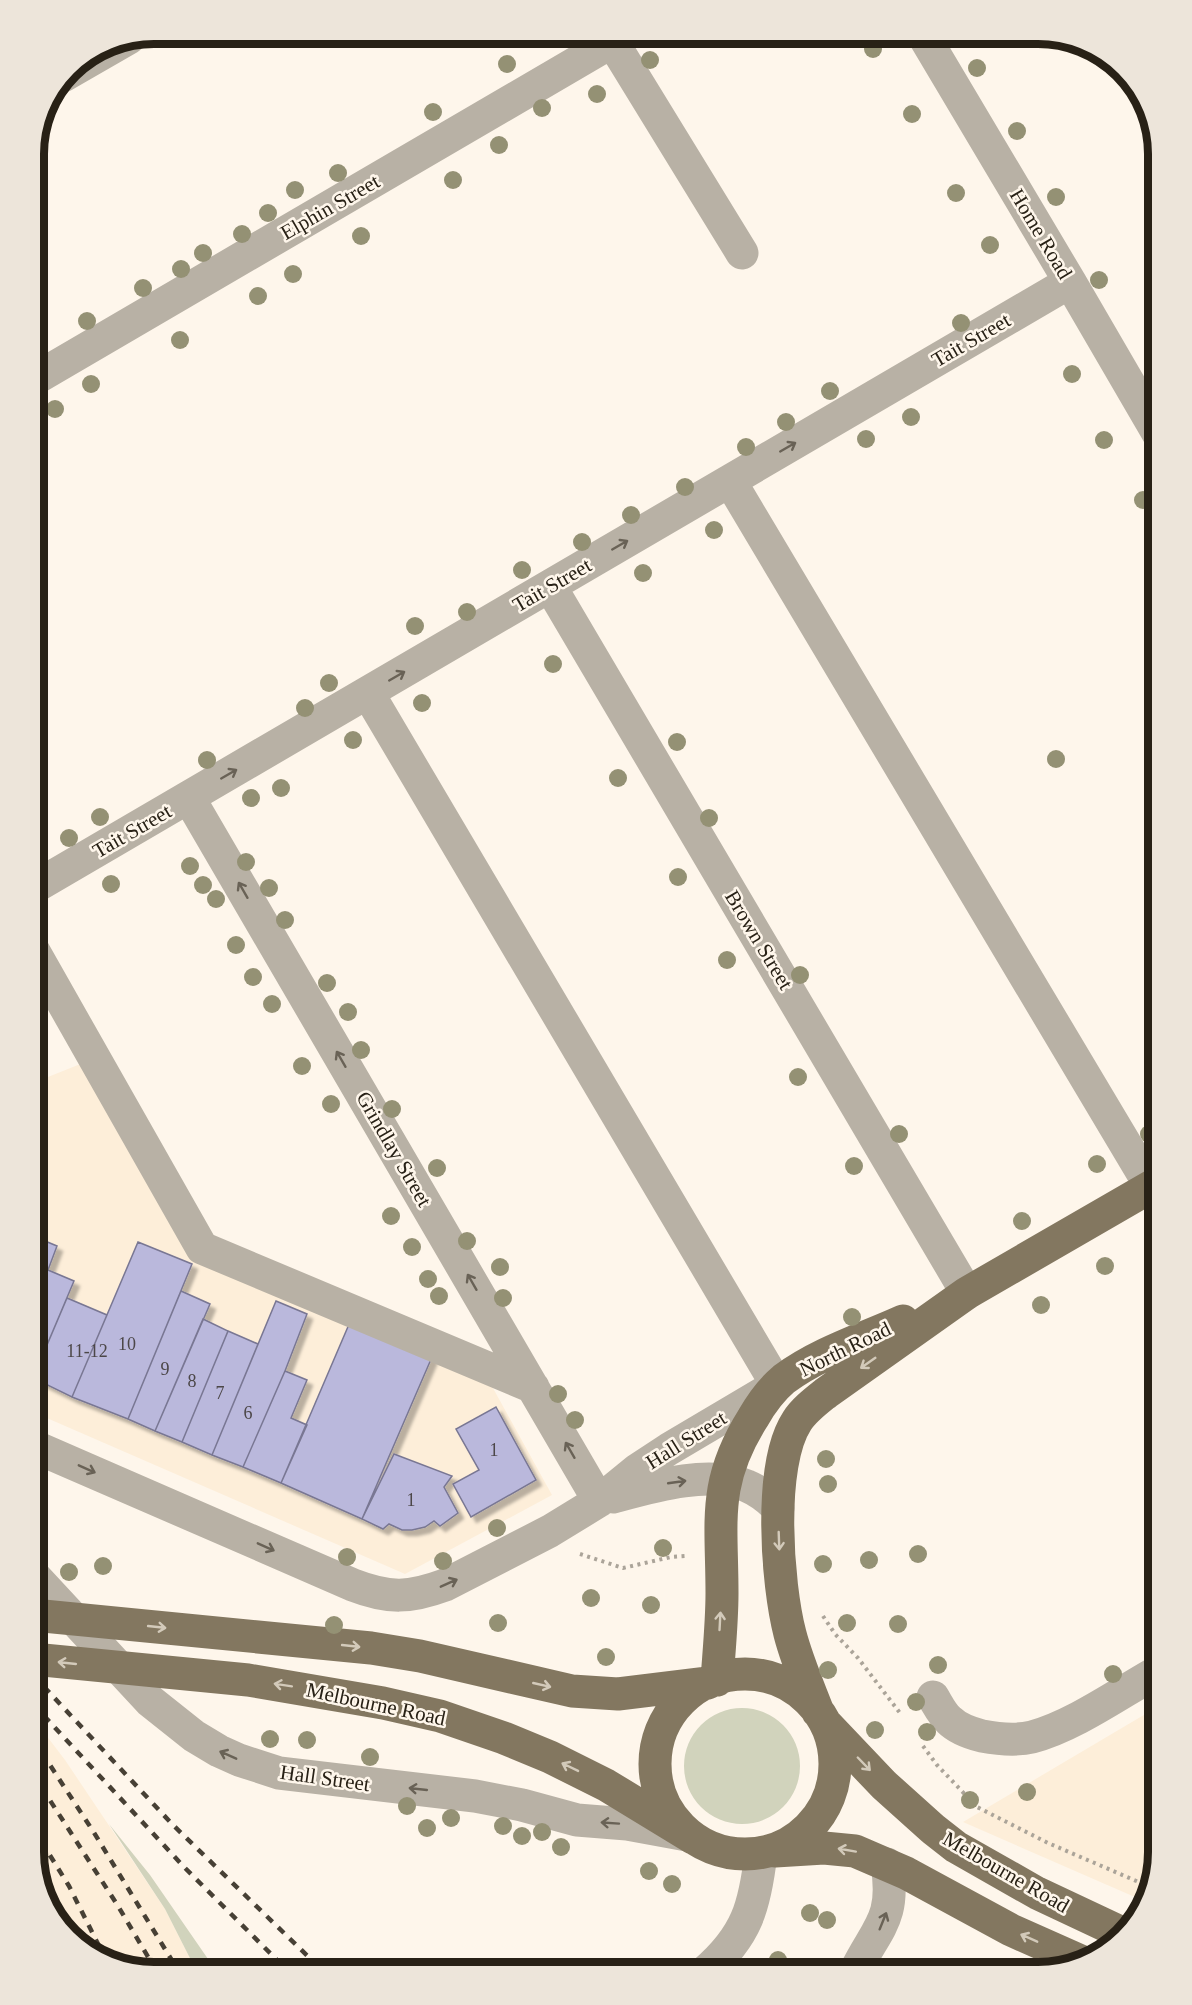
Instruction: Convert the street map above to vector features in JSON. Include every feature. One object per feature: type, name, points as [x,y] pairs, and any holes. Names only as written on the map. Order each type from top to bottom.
[{"type":"main road","name":"North Road","points":[[821,1717],[787,1623],[782,1585],[778,1508],[784,1451],[792,1430],[801,1416],[826,1393],[967,1293],[1148,1188]]},
{"type":"main road","name":"North Road","points":[[712,1681],[722,1593],[720,1509],[724,1480],[745,1429],[759,1407],[777,1385],[824,1356],[967,1293]]},
{"type":"main road","points":[[44,1616],[370,1648],[420,1656],[572,1690],[618,1694],[739,1675],[773,1679],[803,1695],[821,1717],[832,1743],[834,1755],[833,1778],[827,1800],[815,1820],[798,1836],[778,1848],[743,1854],[709,1847],[691,1837],[676,1822],[663,1802],[655,1772],[655,1757],[664,1726],[672,1712],[694,1690],[712,1681]]},
{"type":"main road","name":"Melbourne Road","points":[[44,1660],[248,1680],[383,1702],[440,1716],[550,1757],[606,1785],[691,1837]]},
{"type":"main road","name":"Melbourne Road","points":[[821,1717],[884,1785],[956,1847],[1037,1893],[1115,1930]]},
{"type":"main road","name":"Melbourne Road","points":[[764,1852],[838,1848],[855,1851],[887,1864],[1011,1930],[1071,1957]]},
{"type":"street","name":"Elphin Street","points":[[44,374],[602,44]]},
{"type":"street","points":[[620,44],[742,253]]},
{"type":"street","name":"Home Road","points":[[929,44],[1070,282],[1148,392]]},
{"type":"street","name":"Tait Street","points":[[44,882],[1070,282]]},
{"type":"street","points":[[730,481],[1148,1172]]},
{"type":"street","name":"Brown Street","points":[[550,586],[967,1293]]},
{"type":"street","points":[[368,693],[777,1385]]},
{"type":"street","name":"Grindlay Street","points":[[189,798],[599,1501]]},
{"type":"street","points":[[44,969],[202,1248],[533,1387]]},
{"type":"street","name":"Hall Street","points":[[44,1451],[353,1585],[387,1596],[413,1595],[445,1585],[550,1531],[599,1501],[637,1470],[669,1449],[777,1385]]},
{"type":"street","name":"Hall Street","points":[[599,1501],[661,1485],[685,1481],[724,1480],[746,1485],[761,1493],[778,1508]]},
{"type":"street","name":"Hall Street","points":[[44,1587],[150,1701],[194,1736],[228,1756],[279,1773],[475,1796],[522,1805],[577,1820],[635,1826],[691,1837]]},
{"type":"street","points":[[933,1697],[949,1720],[960,1729],[985,1736],[1019,1739],[1042,1733],[1074,1719],[1148,1677]]},
{"type":"street","points":[[715,1962],[732,1945],[745,1924],[758,1884],[764,1852]]},
{"type":"street","points":[[861,1962],[878,1934],[887,1913],[889,1898],[887,1864]]},
{"type":"shaded area","points":[[93,1059],[195,1251],[483,1370],[552,1495],[405,1574],[44,1417],[44,1079]]},
{"type":"shaded area","points":[[1148,1713],[1148,1865],[1138,1898],[963,1822]]},
{"type":"shaded area","points":[[44,1732],[65,1760],[165,1909],[191,1961],[147,1961],[118,1956],[81,1934],[62,1912],[47,1880],[44,1865]]},
{"type":"green space","points":[[742,1708],[764,1713],[783,1725],[795,1744],[800,1766],[795,1788],[783,1807],[764,1819],[742,1824],[720,1819],[701,1807],[689,1788],[684,1766],[689,1744],[701,1725],[720,1713]]},
{"type":"green space","points":[[109,1824],[150,1875],[209,1961],[191,1961],[165,1909]]},
{"type":"building","points":[[44,1241],[57,1246],[48,1270],[74,1281],[44,1352]]},
{"type":"building","points":[[138,1242],[192,1264],[128,1419],[72,1397]]},
{"type":"building","points":[[181,1291],[210,1304],[155,1431],[128,1419]]},
{"type":"building","points":[[67,1298],[107,1315],[72,1397],[44,1383],[44,1352]]},
{"type":"building","points":[[276,1301],[307,1314],[243,1467],[212,1455]]},
{"type":"building","points":[[203,1319],[228,1331],[182,1442],[155,1431]]},
{"type":"building","points":[[350,1322],[432,1357],[362,1519],[281,1483]]},
{"type":"building","points":[[228,1331],[258,1344],[212,1455],[182,1442]]},
{"type":"building","points":[[285,1371],[307,1380],[291,1418],[307,1425],[281,1483],[243,1467]]},
{"type":"building","points":[[496,1407],[536,1480],[471,1517],[453,1484],[479,1470],[456,1429]]},
{"type":"building","points":[[394,1454],[452,1476],[444,1487],[458,1513],[440,1526],[434,1521],[425,1527],[412,1530],[402,1530],[389,1524],[383,1529],[362,1519]]},
{"type":"railway","points":[[44,1687],[173,1825],[313,1961]]},
{"type":"railway","points":[[44,1716],[185,1868],[278,1961]]},
{"type":"railway","points":[[44,1756],[172,1961]]},
{"type":"railway","points":[[44,1791],[151,1961]]},
{"type":"railway","points":[[44,1846],[69,1886],[99,1947]]}]
